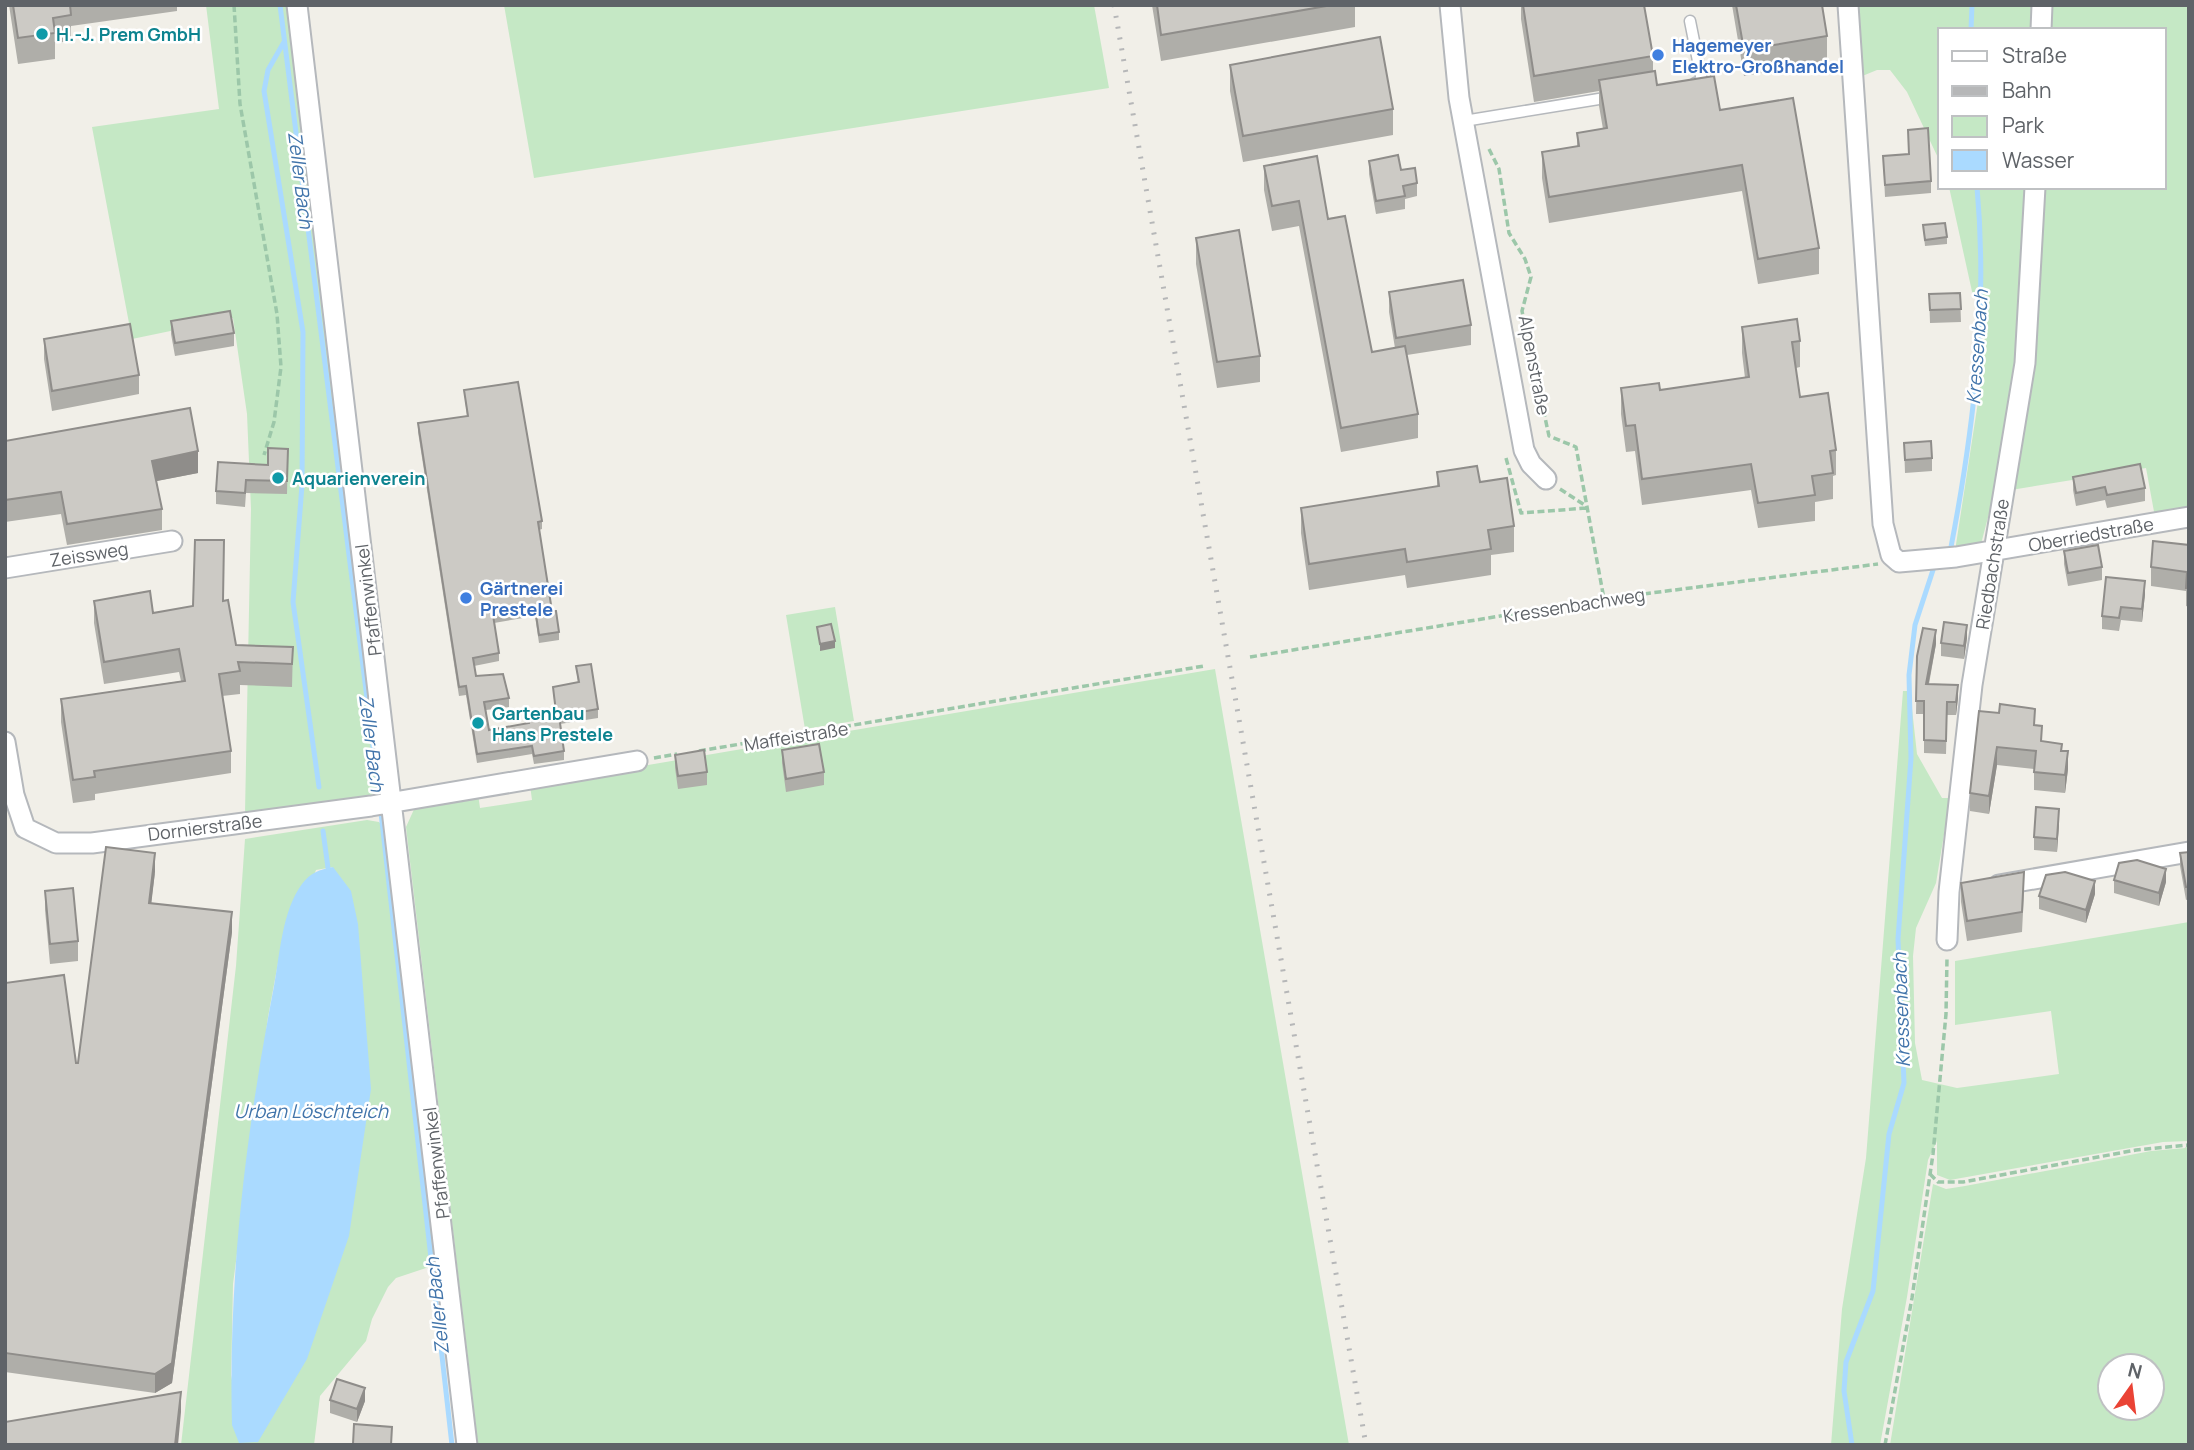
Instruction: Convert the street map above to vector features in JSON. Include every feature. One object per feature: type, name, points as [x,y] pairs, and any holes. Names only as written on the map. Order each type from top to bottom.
[{"type":"street","name":"Pfaffenwinkel","points":[[296,5],[384,803],[467,1445]]},
{"type":"street","name":"Alpenstraße","points":[[1450,5],[1453,57],[1471,120],[1524,450],[1531,464],[1546,479]]},
{"type":"street","points":[[1848,5],[1883,524],[1891,555],[1899,562],[1994,551]]},
{"type":"street","points":[[2041,28],[2042,5]]},
{"type":"street","name":"Riedbachstraße","points":[[1947,940],[1963,890],[1972,685],[2025,363],[2035,189]]},
{"type":"street","name":"Oberriedstraße","points":[[1994,551],[2189,517]]},
{"type":"street","name":"Zeissweg","points":[[5,568],[172,541]]},
{"type":"street","name":"Dornierstraße","points":[[5,742],[14,794],[25,828],[56,843],[92,844],[384,803]]},
{"type":"street","points":[[384,803],[637,761]]},
{"type":"street","points":[[1963,890],[2189,852]]},
{"type":"lane","points":[[1689,84],[1702,81],[1690,21]]},
{"type":"lane","points":[[1471,120],[1621,96]]},
{"type":"path","points":[[234,5],[240,104],[275,302],[281,367],[274,422],[264,455]]},
{"type":"path","name":"Alpenstraße","points":[[1471,120],[1499,169],[1508,233],[1525,259],[1531,277],[1522,311],[1524,329],[1549,436],[1553,440],[1576,447],[1604,599]]},
{"type":"path","points":[[1546,479],[1587,508]]},
{"type":"path","name":"Kressenbachweg","points":[[1250,657],[1604,599],[1899,562]]},
{"type":"path","name":"Maffeistraße","points":[[637,761],[1204,666]]},
{"type":"path","points":[[1885,1445],[1912,1298],[1930,1174],[1942,1074],[1947,940]]},
{"type":"path","points":[[1930,1174],[1938,1182],[1963,1182],[2158,1146],[2189,1145]]},
{"type":"green space","points":[[206,5],[291,5],[380,790],[337,803],[245,813],[251,509],[247,414],[233,318],[132,339],[92,127],[219,109]]},
{"type":"green space","points":[[504,5],[1094,5],[1109,88],[534,178]]},
{"type":"green space","points":[[1852,5],[2034,5],[2033,28],[1938,28],[1938,158],[1907,92],[1890,70],[1877,70],[1855,79]]},
{"type":"green space","points":[[2048,5],[2189,5],[2189,511],[2155,517],[2146,468],[2011,490],[2041,189],[2166,189],[2166,28],[2047,28]]},
{"type":"green space","points":[[1949,189],[2027,189],[2020,348],[1992,502],[1981,544],[1955,551],[1984,363],[1985,304],[1973,296]]},
{"type":"green space","points":[[835,607],[854,721],[805,729],[786,615]]},
{"type":"green space","points":[[1215,669],[1349,1445],[478,1445],[406,827],[416,805],[478,794],[480,808],[532,800],[530,785]]},
{"type":"green space","points":[[1903,691],[1910,691],[1917,754],[1942,798],[1950,798],[1936,883],[1916,928],[1913,956],[1915,1043],[1922,1080],[1957,1088],[2059,1074],[2051,1011],[1955,1025],[1955,961],[2189,922],[2189,1141],[2163,1142],[1950,1180],[1937,1175],[1937,1141],[1928,1160],[1880,1445],[1831,1445],[1842,1309],[1866,1158]]},
{"type":"green space","points":[[367,820],[379,822],[385,828],[438,1264],[396,1278],[388,1287],[372,1319],[366,1341],[320,1396],[314,1445],[181,1445],[236,966],[245,839]],"holes":[[[333,867],[231,1380],[233,1284],[268,1017],[278,963],[316,870]]]},
{"type":"green space","points":[[2189,1142],[2189,1445],[1890,1445],[1933,1184],[1946,1189],[2151,1151],[2185,1148]]},
{"type":"water","name":"Urban Löschteich","points":[[333,867],[351,891],[358,924],[371,1089],[349,1236],[307,1359],[258,1442],[239,1443],[232,1425],[233,1315],[241,1205],[255,1095],[283,933],[290,907],[302,884],[312,874]]},
{"type":"building","points":[[13,5],[70,5],[71,15],[53,18],[55,33],[18,38]]},
{"type":"building","points":[[1157,5],[1332,5],[1161,35]]},
{"type":"building","points":[[1523,5],[1644,5],[1653,56],[1534,76]]},
{"type":"building","points":[[1736,5],[1822,5],[1827,36],[1744,50]]},
{"type":"building","points":[[1380,37],[1393,109],[1243,136],[1230,65]]},
{"type":"building","points":[[1655,71],[1657,85],[1714,76],[1720,110],[1793,98],[1819,248],[1758,259],[1742,165],[1549,197],[1542,152],[1579,146],[1577,133],[1607,128],[1599,80]]},
{"type":"building","points":[[1928,128],[1931,181],[1885,185],[1883,156],[1909,154],[1908,130]]},
{"type":"building","points":[[1398,155],[1401,170],[1415,168],[1417,183],[1403,186],[1405,196],[1376,201],[1369,161]]},
{"type":"building","points":[[1317,156],[1328,219],[1345,216],[1372,352],[1405,346],[1418,414],[1341,428],[1299,201],[1272,206],[1264,166]]},
{"type":"building","points":[[1945,223],[1947,237],[1925,240],[1923,225]]},
{"type":"building","points":[[1239,230],[1260,356],[1217,362],[1196,238]]},
{"type":"building","points":[[1463,280],[1471,325],[1396,338],[1389,292]]},
{"type":"building","points":[[1960,293],[1961,309],[1930,310],[1929,294]]},
{"type":"building","points":[[230,311],[234,333],[175,343],[171,321]]},
{"type":"building","points":[[1797,319],[1800,341],[1792,342],[1800,397],[1828,393],[1836,450],[1830,451],[1833,473],[1812,476],[1815,495],[1758,503],[1751,464],[1642,479],[1635,425],[1626,426],[1621,388],[1659,383],[1660,390],[1749,377],[1742,327]]},
{"type":"building","points":[[130,324],[139,375],[52,391],[44,339]]},
{"type":"building","points":[[518,382],[542,521],[538,522],[552,611],[556,611],[559,632],[539,635],[535,608],[493,615],[499,653],[473,658],[476,676],[503,674],[509,698],[484,702],[489,730],[529,723],[528,717],[556,712],[553,687],[579,682],[576,666],[591,664],[598,709],[559,716],[564,751],[534,756],[532,746],[477,754],[466,686],[459,687],[418,423],[468,416],[464,390]]},
{"type":"building","points":[[190,408],[198,451],[152,461],[162,509],[67,524],[61,492],[5,500],[5,441]]},
{"type":"building","points":[[1931,441],[1932,458],[1905,460],[1904,443]]},
{"type":"building","points":[[268,448],[288,449],[287,481],[246,480],[245,493],[216,491],[218,462],[268,465]]},
{"type":"building","points":[[2140,464],[2145,488],[2107,495],[2105,487],[2076,493],[2073,477]]},
{"type":"building","points":[[1477,466],[1480,482],[1507,478],[1514,526],[1488,530],[1491,549],[1407,562],[1405,549],[1309,564],[1301,508],[1439,486],[1437,472]]},
{"type":"building","points":[[195,540],[224,540],[223,601],[228,600],[236,645],[293,647],[292,664],[238,662],[240,671],[219,674],[231,751],[94,771],[95,777],[73,780],[61,699],[185,681],[179,649],[104,662],[94,601],[150,591],[153,613],[193,606]]},
{"type":"building","points":[[2153,541],[2189,545],[2189,588],[2186,588],[2187,572],[2151,567]]},
{"type":"building","points":[[2098,545],[2102,567],[2068,573],[2064,551]]},
{"type":"building","points":[[2106,577],[2145,581],[2142,609],[2121,607],[2119,618],[2102,616]]},
{"type":"building","points":[[1944,622],[1967,625],[1964,646],[1941,643]]},
{"type":"building","points":[[831,624],[835,641],[820,644],[817,627]]},
{"type":"building","points":[[1923,628],[1936,630],[1926,684],[1958,685],[1956,702],[1947,702],[1946,741],[1924,740],[1924,701],[1916,701],[1917,656]]},
{"type":"building","points":[[2000,704],[2035,709],[2034,725],[2042,726],[2041,741],[2062,744],[2061,751],[2068,751],[2065,775],[2034,772],[2036,751],[1997,747],[1989,796],[1970,793],[1979,711],[1999,713]]},
{"type":"building","points":[[819,744],[824,772],[786,779],[782,750]]},
{"type":"building","points":[[704,750],[707,772],[678,776],[675,755]]},
{"type":"building","points":[[2036,807],[2059,809],[2057,839],[2034,837]]},
{"type":"building","points":[[106,847],[155,853],[149,903],[232,912],[172,1363],[155,1374],[5,1353],[5,983],[64,975],[78,1063]]},
{"type":"building","points":[[2189,852],[2189,887],[2186,887],[2180,853]]},
{"type":"building","points":[[2137,860],[2166,869],[2159,893],[2114,880],[2119,863]]},
{"type":"building","points":[[2024,872],[2022,912],[1967,921],[1961,883]]},
{"type":"building","points":[[2065,872],[2095,881],[2086,910],[2039,896],[2046,875]]},
{"type":"building","points":[[73,888],[78,941],[50,944],[45,891]]},
{"type":"building","points":[[337,1379],[365,1388],[357,1409],[330,1400]]},
{"type":"building","points":[[181,1392],[175,1445],[5,1445],[5,1422]]},
{"type":"building","points":[[354,1424],[392,1427],[391,1445],[353,1444]]},
{"type":"waterway","name":"Zeller Bach","points":[[280,5],[378,786],[452,1445]]},
{"type":"waterway","name":"Kressenbach","points":[[1971,28],[1972,5]]},
{"type":"waterway","name":"Zeller Bach","points":[[284,42],[268,70],[264,91],[303,332],[302,485],[293,602],[319,787]]},
{"type":"waterway","name":"Kressenbach","points":[[1951,547],[1977,368],[1981,278],[1977,189]]},
{"type":"waterway","name":"Kressenbach","points":[[1852,1445],[1844,1391],[1846,1362],[1873,1291],[1889,1134],[1904,1083],[1898,939],[1911,758],[1909,675],[1915,625],[1933,570]]},
{"type":"waterway","name":"Zeller Bach","points":[[323,831],[328,868]]},
{"type":"railway","points":[[1114,5],[1366,1445]]},
{"type":"place","name":"H.-J. Prem GmbH","points":[[42,34]]},
{"type":"place","name":"Hagemeyer Elektro-Großhandel","points":[[1658,55]]},
{"type":"place","name":"Aquarienverein","points":[[278,478]]},
{"type":"place","name":"Gärtnerei Prestele","points":[[466,598]]},
{"type":"place","name":"Gartenbau Hans Prestele","points":[[478,723]]}]
